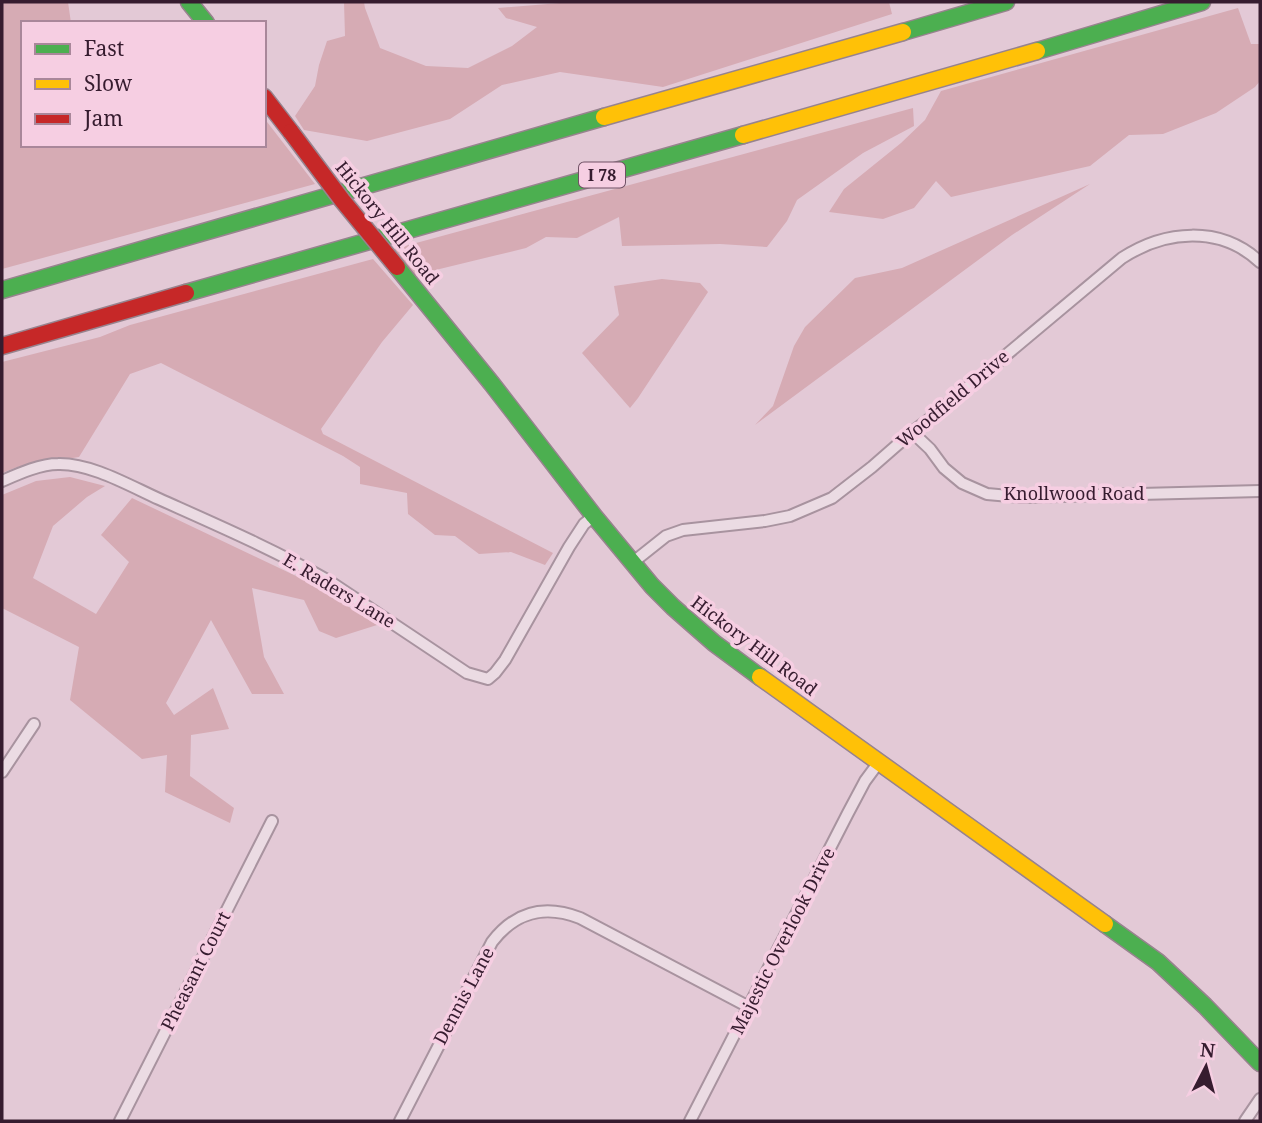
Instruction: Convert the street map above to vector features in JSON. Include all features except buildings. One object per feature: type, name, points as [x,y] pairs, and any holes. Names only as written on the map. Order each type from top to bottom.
[{"type":"main road","points":[[189,2],[204,21]]},
{"type":"main road","points":[[2,290],[1006,2]]},
{"type":"main road","name":"I 78","points":[[2,346],[1202,2]]},
{"type":"main road","name":"Hickory Hill Road","points":[[266,100],[342,200],[477,364],[594,516],[632,563],[673,607],[714,643],[1158,962],[1260,1063]]},
{"type":"street","name":"Woodfield Drive","points":[[632,563],[666,536],[683,530],[790,516],[832,498],[1137,248],[1168,237],[1209,237],[1235,245],[1260,262]]},
{"type":"street","name":"Knollwood Road","points":[[912,432],[930,449],[944,468],[962,483],[975,490],[1000,496],[1260,491]]},
{"type":"street","name":"E. Raders Lane","points":[[2,481],[24,472],[58,464],[83,467],[111,477],[202,517],[306,568],[467,673],[488,679],[505,660],[569,547],[584,524],[594,516]]},
{"type":"street","points":[[2,772],[34,724]]},
{"type":"street","name":"Majestic Overlook Drive","points":[[690,1121],[848,813],[879,762]]},
{"type":"street","name":"Pheasant Court","points":[[120,1121],[272,821]]},
{"type":"street","name":"Dennis Lane","points":[[400,1121],[492,942],[512,921],[523,916],[552,911],[580,918],[749,1007]]},
{"type":"street","points":[[1245,1121],[1260,1099]]},
{"type":"shaded area","points":[[2,2],[68,2],[71,21],[21,21],[21,147],[266,147],[266,121],[315,184],[2,269]]},
{"type":"shaded area","points":[[344,2],[364,2],[380,48],[426,66],[468,68],[512,46],[537,27],[506,18],[498,8],[572,2],[889,2],[892,14],[663,87],[560,72],[502,85],[450,119],[367,141],[304,130],[295,116],[315,86],[327,41],[345,36]]},
{"type":"shaded area","points":[[1238,8],[1251,44],[1260,44],[1260,81],[1216,113],[1163,134],[1129,135],[1090,166],[951,197],[936,181],[914,208],[883,219],[829,212],[844,189],[925,120],[941,91]]},
{"type":"shaded area","points":[[913,108],[914,126],[863,153],[797,200],[787,221],[767,247],[720,244],[622,246],[619,217],[577,238],[546,237],[526,248],[415,275],[394,249]]},
{"type":"shaded area","points":[[1090,184],[1012,235],[755,425],[773,406],[794,346],[805,327],[855,278],[902,268]]},
{"type":"shaded area","points":[[373,259],[413,305],[382,342],[321,429],[323,434],[553,553],[545,565],[511,552],[479,554],[455,536],[435,535],[408,514],[407,493],[360,484],[360,467],[343,456],[161,363],[130,374],[79,457],[17,467],[2,473],[2,362],[100,337],[130,325]]},
{"type":"shaded area","points":[[662,279],[700,283],[708,292],[630,408],[582,353],[619,315],[614,286]]},
{"type":"shaded area","points":[[70,477],[105,486],[87,497],[53,526],[33,578],[96,614],[129,562],[101,535],[132,498],[315,585],[377,625],[336,638],[319,631],[304,600],[252,588],[264,657],[284,694],[252,694],[211,620],[166,703],[174,715],[213,688],[229,729],[191,735],[190,776],[234,808],[230,823],[165,792],[167,755],[142,759],[70,700],[79,647],[2,608],[2,495],[36,481]]},
{"type":"traffic: fast","points":[[189,2],[204,21]]},
{"type":"traffic: fast","points":[[903,32],[1006,2]]},
{"type":"traffic: fast","points":[[1037,51],[1202,2]]},
{"type":"traffic: fast","points":[[2,290],[604,117]]},
{"type":"traffic: fast","points":[[186,293],[743,135]]},
{"type":"traffic: fast","points":[[397,267],[652,586],[714,643],[760,677]]},
{"type":"traffic: fast","points":[[1105,924],[1158,962],[1260,1063]]},
{"type":"traffic: slow","points":[[604,117],[903,32]]},
{"type":"traffic: slow","points":[[743,135],[1037,51]]},
{"type":"traffic: slow","points":[[760,677],[1105,924]]},
{"type":"traffic: jam","points":[[266,100],[291,132]]},
{"type":"traffic: jam","points":[[291,132],[397,267]]},
{"type":"traffic: jam","points":[[2,346],[186,293]]}]
